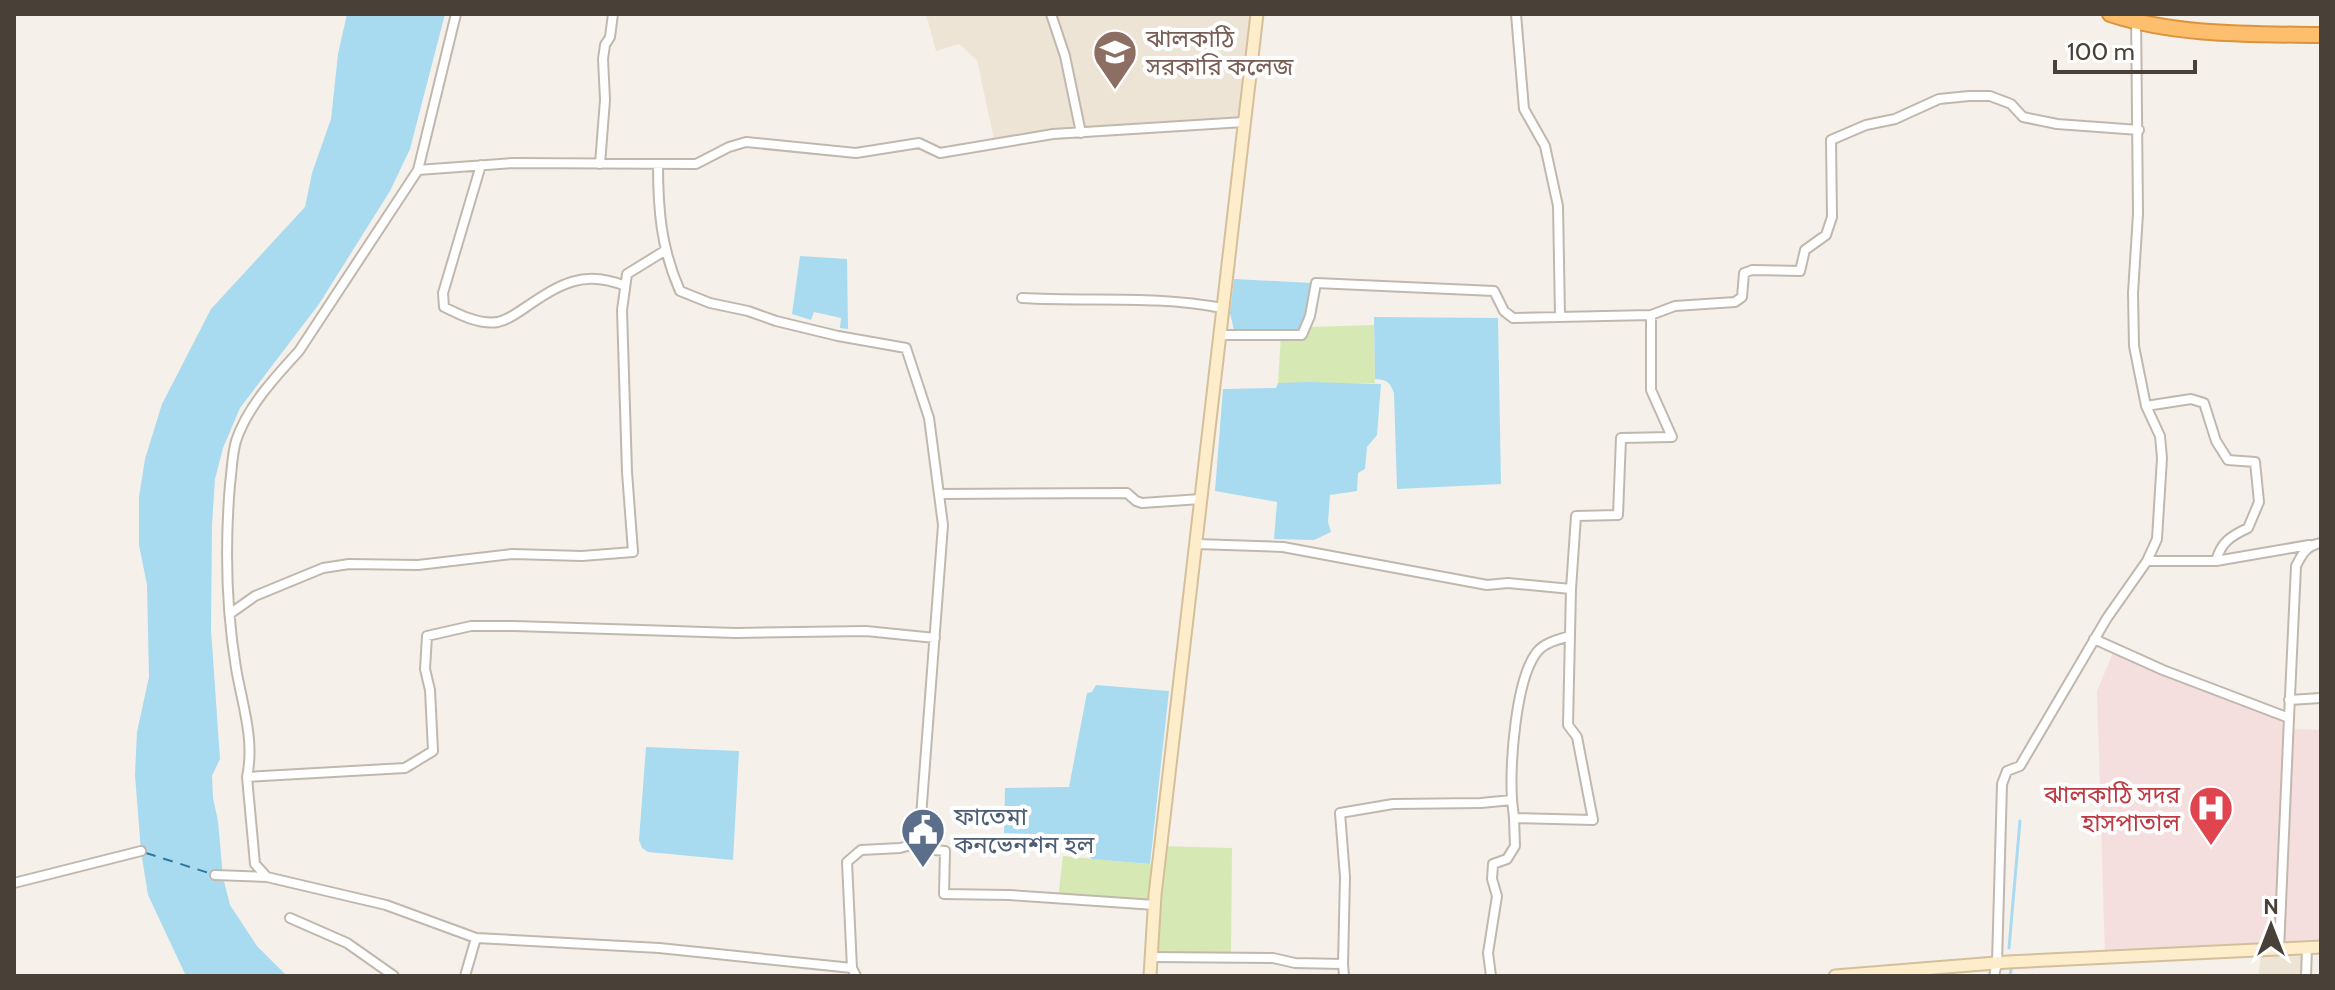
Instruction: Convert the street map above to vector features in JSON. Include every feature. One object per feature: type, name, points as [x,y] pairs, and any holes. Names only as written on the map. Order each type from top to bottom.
[{"type":"highway","points":[[2110,14],[2222,33],[2321,35]]},
{"type":"main road","points":[[1150,976],[1155,905],[1257,14]]},
{"type":"main road","points":[[1835,976],[1997,963],[2321,947]]},
{"type":"street","points":[[267,877],[255,864],[247,777],[250,763],[247,711],[236,668],[231,613],[226,526],[233,456],[240,432],[275,377],[299,351],[418,170],[456,14]]},
{"type":"street","points":[[600,164],[605,100],[603,59],[613,14]]},
{"type":"street","points":[[1051,14],[1065,56],[1081,133]]},
{"type":"street","points":[[1516,14],[1524,109],[1545,146],[1558,206],[1560,316]]},
{"type":"street","points":[[1994,976],[1997,963],[2002,784],[2007,771],[2020,766],[2094,639],[2147,561],[2157,539],[2162,458],[2160,436],[2146,406],[2134,346],[2139,130],[2136,18]]},
{"type":"street","points":[[1219,335],[1302,335],[1310,316],[1316,283],[1494,291],[1504,311],[1513,318],[1651,315],[1675,306],[1735,302],[1742,297],[1744,273],[1752,270],[1800,271],[1805,250],[1826,235],[1832,217],[1831,140],[1841,134],[1895,119],[1939,99],[1969,96],[1990,96],[2011,104],[2023,117],[2057,124],[2139,130]]},
{"type":"street","points":[[418,170],[481,165],[696,164],[746,142],[856,153],[919,143],[940,153],[1053,134],[1244,122]]},
{"type":"street","points":[[658,164],[658,209],[668,264],[680,291],[710,303],[822,332],[906,348],[929,418],[943,525],[920,830],[915,844]]},
{"type":"street","points":[[481,165],[443,293],[444,307],[479,321],[499,322],[574,279],[594,279],[625,286]]},
{"type":"street","points":[[231,613],[255,596],[323,568],[349,564],[418,565],[512,554],[582,556],[633,552],[622,310],[627,274],[666,250]]},
{"type":"street","points":[[1022,298],[1073,301],[1120,298],[1222,308]]},
{"type":"street","points":[[1514,818],[1593,820],[1577,737],[1568,725],[1576,516],[1618,515],[1621,438],[1672,437],[1651,390],[1651,315]]},
{"type":"street","points":[[2146,406],[2191,399],[2204,403],[2216,441],[2228,460],[2255,462],[2259,502],[2248,528],[2229,537],[2219,548],[2216,561]]},
{"type":"street","points":[[939,494],[1127,493],[1142,503],[1201,499]]},
{"type":"street","points":[[1196,544],[1283,547],[1487,585],[1508,583],[1571,589]]},
{"type":"street","points":[[2147,561],[2216,561],[2316,544]]},
{"type":"street","points":[[2279,950],[2296,566],[2303,553],[2316,544]]},
{"type":"street","points":[[247,777],[405,768],[433,751],[430,690],[425,669],[427,636],[471,626],[736,633],[866,631],[935,638]]},
{"type":"street","points":[[1491,976],[1488,953],[1497,896],[1492,879],[1493,864],[1507,859],[1515,846],[1512,738],[1529,670],[1537,652],[1553,641],[1570,636]]},
{"type":"street","points":[[2094,639],[2163,670],[2289,718]]},
{"type":"street","points":[[2289,700],[2321,698]]},
{"type":"street","points":[[1344,976],[1345,877],[1340,813],[1393,804],[1512,800]]},
{"type":"street","points":[[215,875],[267,877],[386,905],[476,938],[659,948],[854,972],[847,862],[861,850],[915,844],[924,849],[945,851],[944,894],[1155,905]]},
{"type":"street","points":[[14,883],[141,851]]},
{"type":"street","points":[[290,918],[347,943],[394,976]]},
{"type":"street","points":[[465,976],[476,938]]},
{"type":"street","points":[[2306,976],[2307,948]]},
{"type":"street","points":[[1150,957],[1273,958],[1295,963],[1343,964]]},
{"type":"shaded area","name":"ঝালকাঠি সরকারি কলেজ","points":[[926,14],[1257,14],[1244,122],[995,144],[977,60],[959,44],[936,51]]},
{"type":"shaded area","name":"ঝালকাঠি সদর হাসপাতাল","points":[[2115,648],[2289,718],[2289,729],[2321,730],[2321,947],[2105,958],[2097,691]]},
{"type":"shaded area","points":[[2305,952],[2305,976],[2258,976],[2261,954]]},
{"type":"green space","points":[[1374,325],[1375,383],[1278,383],[1281,336],[1290,336],[1307,327]]},
{"type":"green space","points":[[1161,846],[1232,848],[1231,958],[1150,957],[1155,905],[1058,899],[1063,856],[1158,865]]},
{"type":"water","points":[[347,14],[445,14],[410,149],[390,191],[319,304],[240,408],[223,448],[215,479],[212,525],[211,629],[220,759],[212,776],[223,877],[230,905],[257,946],[287,976],[186,976],[148,895],[141,851],[135,775],[137,732],[149,677],[147,585],[139,545],[139,497],[145,459],[162,404],[211,309],[305,207],[312,173],[331,119],[338,54]]},
{"type":"water","points":[[800,256],[847,259],[848,329],[840,328],[841,318],[814,312],[811,320],[792,314]]},
{"type":"water","points":[[1234,279],[1312,283],[1301,328],[1294,331],[1234,330],[1230,313]]},
{"type":"water","points":[[1374,317],[1498,318],[1501,484],[1397,489],[1394,393],[1388,382],[1375,379]]},
{"type":"water","points":[[1278,383],[1381,384],[1377,435],[1367,447],[1365,469],[1358,473],[1357,491],[1330,495],[1328,522],[1331,532],[1314,540],[1274,539],[1277,502],[1215,491],[1223,389],[1276,388]]},
{"type":"water","points":[[1096,685],[1169,691],[1150,864],[1092,859],[1082,849],[1066,851],[1062,835],[1004,833],[1005,788],[1069,787],[1087,693],[1092,692]]},
{"type":"water","points":[[646,747],[739,751],[733,860],[648,852],[642,848],[639,840]]},
{"type":"waterway","points":[[2009,948],[2020,821]]},
{"type":"waterway","points":[[2010,976],[2011,970]]},
{"type":"ferry route","points":[[146,853],[212,874]]},
{"type":"place","name":"ঝালকাঠি সরকারি কলেজ","points":[[1115,91]]},
{"type":"place","name":"ঝালকাঠি সদর হাসপাতাল","points":[[2211,847]]},
{"type":"place","name":"ফাতেমা কনভেনশন হল","points":[[923,869]]}]
